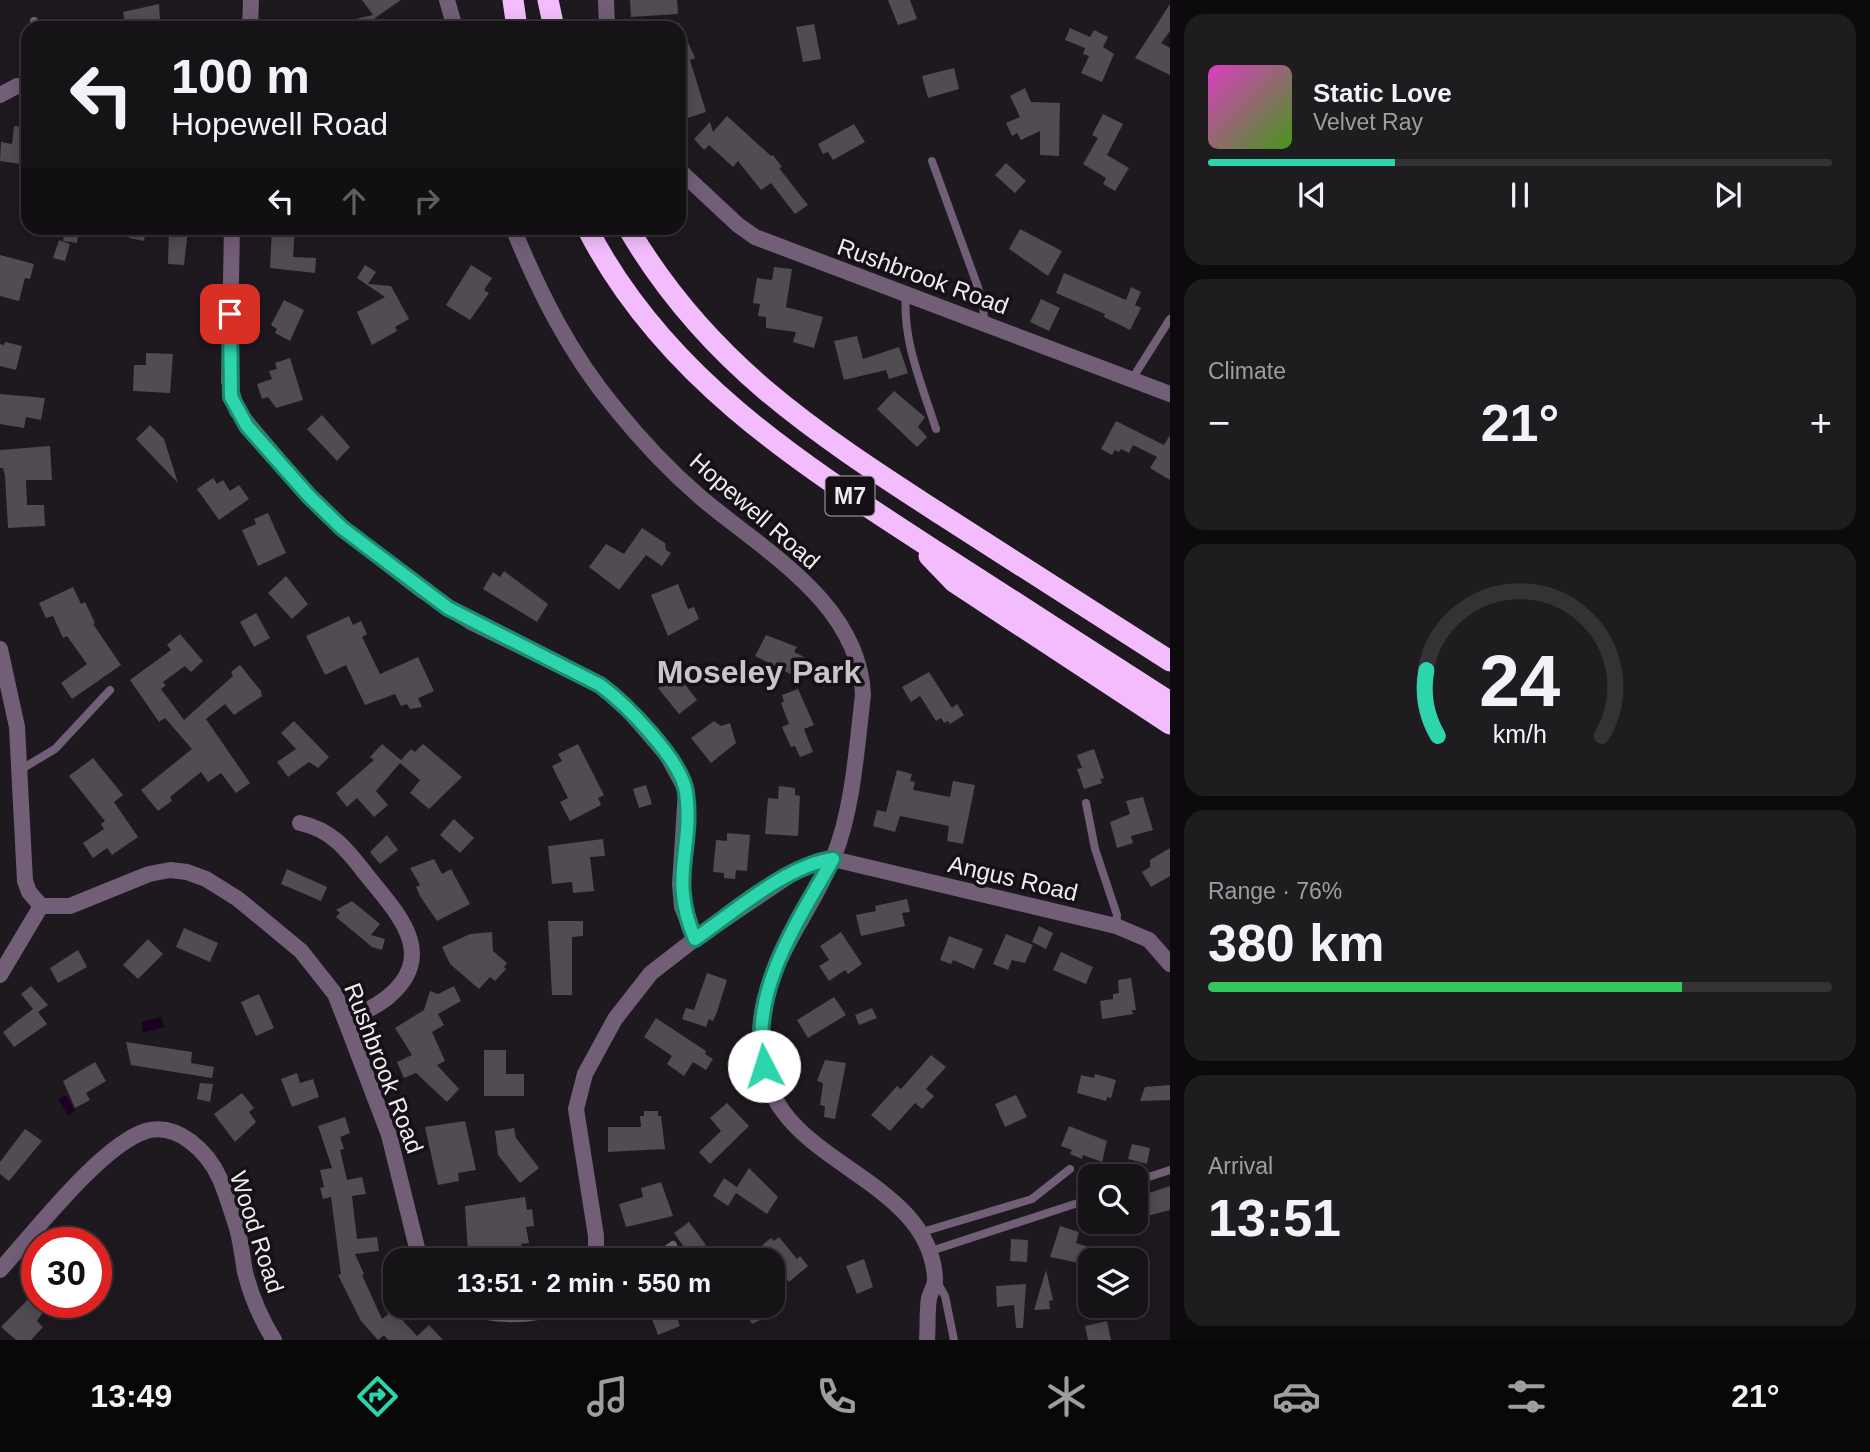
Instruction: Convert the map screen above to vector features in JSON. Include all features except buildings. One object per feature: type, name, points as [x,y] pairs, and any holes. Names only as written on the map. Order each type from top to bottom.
[{"type":"highway","points":[[513,0],[516,21]]},
{"type":"highway","points":[[548,0],[552,21]]},
{"type":"highway","name":"M7","points":[[591,235],[608,264],[647,318],[694,373],[786,453],[1170,702]]},
{"type":"highway","name":"M7","points":[[633,235],[673,295],[743,373],[832,443],[1170,661]]},
{"type":"highway","points":[[920,541],[939,569],[954,582],[1170,724]]},
{"type":"highway","points":[[1012,560],[1170,644]]},
{"type":"street","points":[[250,21],[251,0]]},
{"type":"street","points":[[447,0],[453,21]]},
{"type":"street","points":[[606,0],[607,21]]},
{"type":"street","name":"Rushbrook Road","points":[[686,177],[738,225],[755,237],[1170,394]]},
{"type":"street","points":[[232,235],[229,381],[231,397],[242,419],[287,473],[342,528],[420,589],[471,622],[600,685],[630,712],[673,764],[685,789],[680,884],[682,906],[695,939]]},
{"type":"street","name":"Hopewell Road","points":[[516,235],[543,299],[573,350],[613,406],[698,495],[813,590],[839,623],[855,652],[863,677],[863,695],[841,836],[833,859],[780,956],[769,988],[762,1022],[761,1049],[768,1082],[782,1110],[804,1134],[880,1191],[919,1233],[936,1280],[929,1298],[927,1340]]},
{"type":"street","points":[[0,649],[13,699],[20,770],[25,881],[29,892],[41,906],[0,975]]},
{"type":"street","points":[[300,824],[327,832],[339,842],[398,913],[410,933],[411,961],[399,984],[388,997],[346,1021]]},
{"type":"street","points":[[596,1248],[578,1128],[578,1093],[584,1074],[615,1020],[639,985],[695,939],[796,871],[818,861],[833,859]]},
{"type":"street","name":"Angus Road","points":[[833,859],[1116,926],[1149,940],[1170,964]]},
{"type":"street","name":"Rushbrook Road","points":[[41,906],[70,906],[132,880],[170,870],[206,878],[273,925],[301,951],[335,994],[388,1135],[417,1248]]},
{"type":"street","name":"Wood Road","points":[[0,1270],[84,1178],[115,1149],[132,1136],[149,1130],[167,1130],[193,1143],[220,1178],[237,1229],[253,1297],[274,1340]]},
{"type":"lane","points":[[932,161],[983,301],[985,322]]},
{"type":"lane","points":[[906,294],[904,313],[909,343],[936,429]]},
{"type":"lane","points":[[1132,379],[1170,319]]},
{"type":"lane","points":[[20,770],[54,749],[110,690]]},
{"type":"lane","points":[[1086,803],[1095,849],[1116,915],[1116,926]]},
{"type":"lane","points":[[919,1233],[1032,1199],[1070,1169]]},
{"type":"lane","points":[[1148,1177],[1170,1170]]},
{"type":"lane","points":[[928,1252],[1078,1203]]},
{"type":"lane","points":[[669,1248],[673,1245]]},
{"type":"lane","points":[[936,1280],[946,1296],[954,1340]]},
{"type":"shaded area","points":[[161,1017],[164,1027],[143,1033],[141,1022]]},
{"type":"shaded area","points":[[66,1095],[75,1111],[69,1116],[58,1100]]},
{"type":"district","name":"Moseley Park","points":[[759,672]]},
{"type":"route","points":[[230,314],[229,381],[231,397],[237,411],[309,496],[342,528],[448,608],[600,685],[615,696],[667,755],[679,773],[685,789],[680,884],[682,906],[695,939],[796,871],[818,861],[833,859],[780,956],[769,988],[762,1022],[761,1049],[764,1066]]}]
